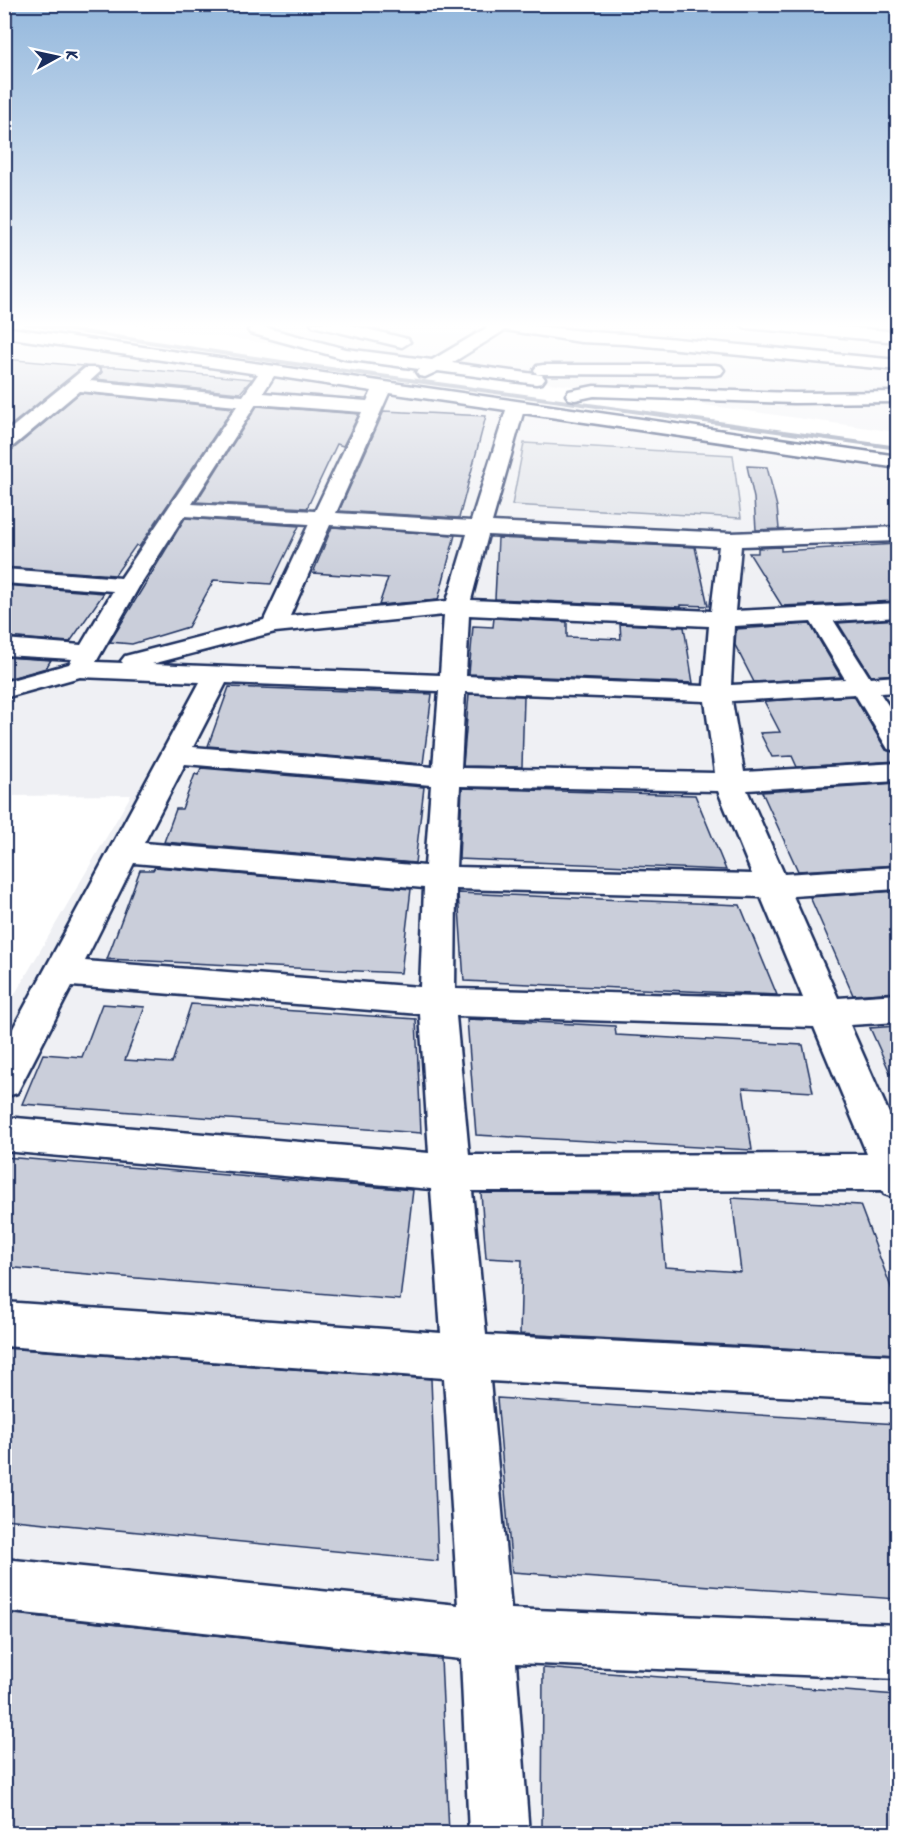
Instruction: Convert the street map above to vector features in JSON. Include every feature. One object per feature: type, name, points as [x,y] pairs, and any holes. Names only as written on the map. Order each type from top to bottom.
[{"type":"street","points":[[4,444],[46,409]]},
{"type":"street","points":[[89,664],[128,585],[244,409]]},
{"type":"street","points":[[274,625],[373,409]]},
{"type":"street","points":[[499,1833],[487,1635],[437,1002],[440,879],[457,607],[507,430],[515,409]]},
{"type":"street","points":[[528,409],[897,462]]},
{"type":"street","points":[[675,409],[691,411]]},
{"type":"street","points":[[799,409],[803,418]]},
{"type":"street","points":[[177,508],[479,528],[731,540],[897,534]]},
{"type":"street","points":[[4,1134],[452,1173],[896,1175],[735,800],[717,694],[722,619],[731,540]]},
{"type":"street","points":[[4,576],[128,585]]},
{"type":"street","points":[[4,690],[89,664],[274,625],[457,607],[722,619],[897,610]]},
{"type":"street","points":[[818,614],[897,743]]},
{"type":"street","points":[[4,647],[89,664],[217,675],[717,694],[897,684]]},
{"type":"street","points":[[4,1082],[217,675]]},
{"type":"street","points":[[175,754],[446,777],[731,782],[897,772]]},
{"type":"street","points":[[124,852],[440,879],[772,886],[897,878]]},
{"type":"street","points":[[62,972],[437,1002],[826,1013],[897,1008]]},
{"type":"street","points":[[4,1324],[464,1357],[897,1379]]},
{"type":"street","points":[[4,1585],[487,1635],[897,1652]]},
{"type":"shaded area","points":[[4,409],[552,409],[897,454],[897,1833],[5,1833],[5,1011],[131,795],[5,796]]},
{"type":"shaded area","points":[[732,409],[897,409],[897,432]]},
{"type":"shaded area","points":[[524,443],[733,455],[741,518],[512,505]]},
{"type":"building","points":[[4,409],[31,409],[4,431]]},
{"type":"building","points":[[61,409],[232,409],[139,547],[136,545],[115,575],[4,567],[4,452],[12,450]]},
{"type":"building","points":[[255,409],[292,409],[359,414],[343,446],[337,444],[307,508],[196,502]]},
{"type":"building","points":[[384,411],[486,416],[459,518],[339,511]]},
{"type":"building","points":[[747,466],[767,467],[777,507],[779,529],[756,530],[754,498]]},
{"type":"building","points":[[185,518],[299,526],[271,584],[214,580],[188,627],[132,644],[110,642]]},
{"type":"building","points":[[332,527],[455,535],[438,600],[379,605],[388,578],[313,573]]},
{"type":"building","points":[[498,538],[695,547],[708,606],[681,605],[681,607],[495,599]]},
{"type":"building","points":[[897,544],[897,601],[782,606],[749,553],[758,553],[758,548],[781,547],[781,551]]},
{"type":"building","points":[[4,585],[104,593],[70,642],[4,637]]},
{"type":"building","points":[[494,618],[567,622],[567,637],[621,639],[620,624],[684,627],[693,683],[469,674],[473,626],[493,627]]},
{"type":"building","points":[[897,619],[897,674],[871,676],[838,623]]},
{"type":"building","points":[[810,624],[841,677],[754,682],[735,645],[736,629]]},
{"type":"building","points":[[4,657],[51,660],[46,668],[4,680]]},
{"type":"building","points":[[229,687],[432,694],[423,764],[208,746]]},
{"type":"building","points":[[469,694],[524,696],[522,767],[463,766]]},
{"type":"building","points":[[854,696],[886,750],[897,753],[897,761],[797,767],[792,756],[772,757],[760,733],[780,732],[764,701]]},
{"type":"building","points":[[201,768],[424,787],[415,863],[164,842],[176,809],[182,809],[195,774],[198,775]]},
{"type":"building","points":[[897,783],[897,865],[798,871],[762,792]]},
{"type":"building","points":[[462,788],[695,795],[726,870],[459,859]]},
{"type":"building","points":[[155,867],[411,889],[401,973],[107,959],[140,870],[153,870]]},
{"type":"building","points":[[897,891],[897,992],[853,995],[810,897]]},
{"type":"building","points":[[458,893],[740,905],[777,995],[464,981]]},
{"type":"building","points":[[102,1004],[145,1007],[125,1060],[172,1063],[191,1004],[416,1019],[421,1133],[22,1104],[43,1054],[82,1057]]},
{"type":"building","points":[[467,1019],[615,1026],[616,1035],[803,1045],[813,1092],[743,1088],[752,1150],[476,1135]]},
{"type":"building","points":[[897,1026],[897,1088],[870,1028]]},
{"type":"building","points":[[4,1157],[413,1190],[400,1300],[4,1267]]},
{"type":"building","points":[[481,1193],[659,1194],[665,1267],[741,1272],[732,1198],[860,1205],[897,1303],[897,1354],[520,1334],[522,1260],[486,1258]]},
{"type":"building","points":[[4,1348],[431,1379],[438,1561],[4,1519]]},
{"type":"building","points":[[497,1398],[897,1424],[897,1599],[512,1572]]},
{"type":"building","points":[[4,1613],[441,1659],[449,1833],[4,1833]]},
{"type":"building","points":[[543,1668],[897,1695],[897,1833],[542,1833]]},
{"type":"waterway","points":[[616,409],[898,448]]}]
